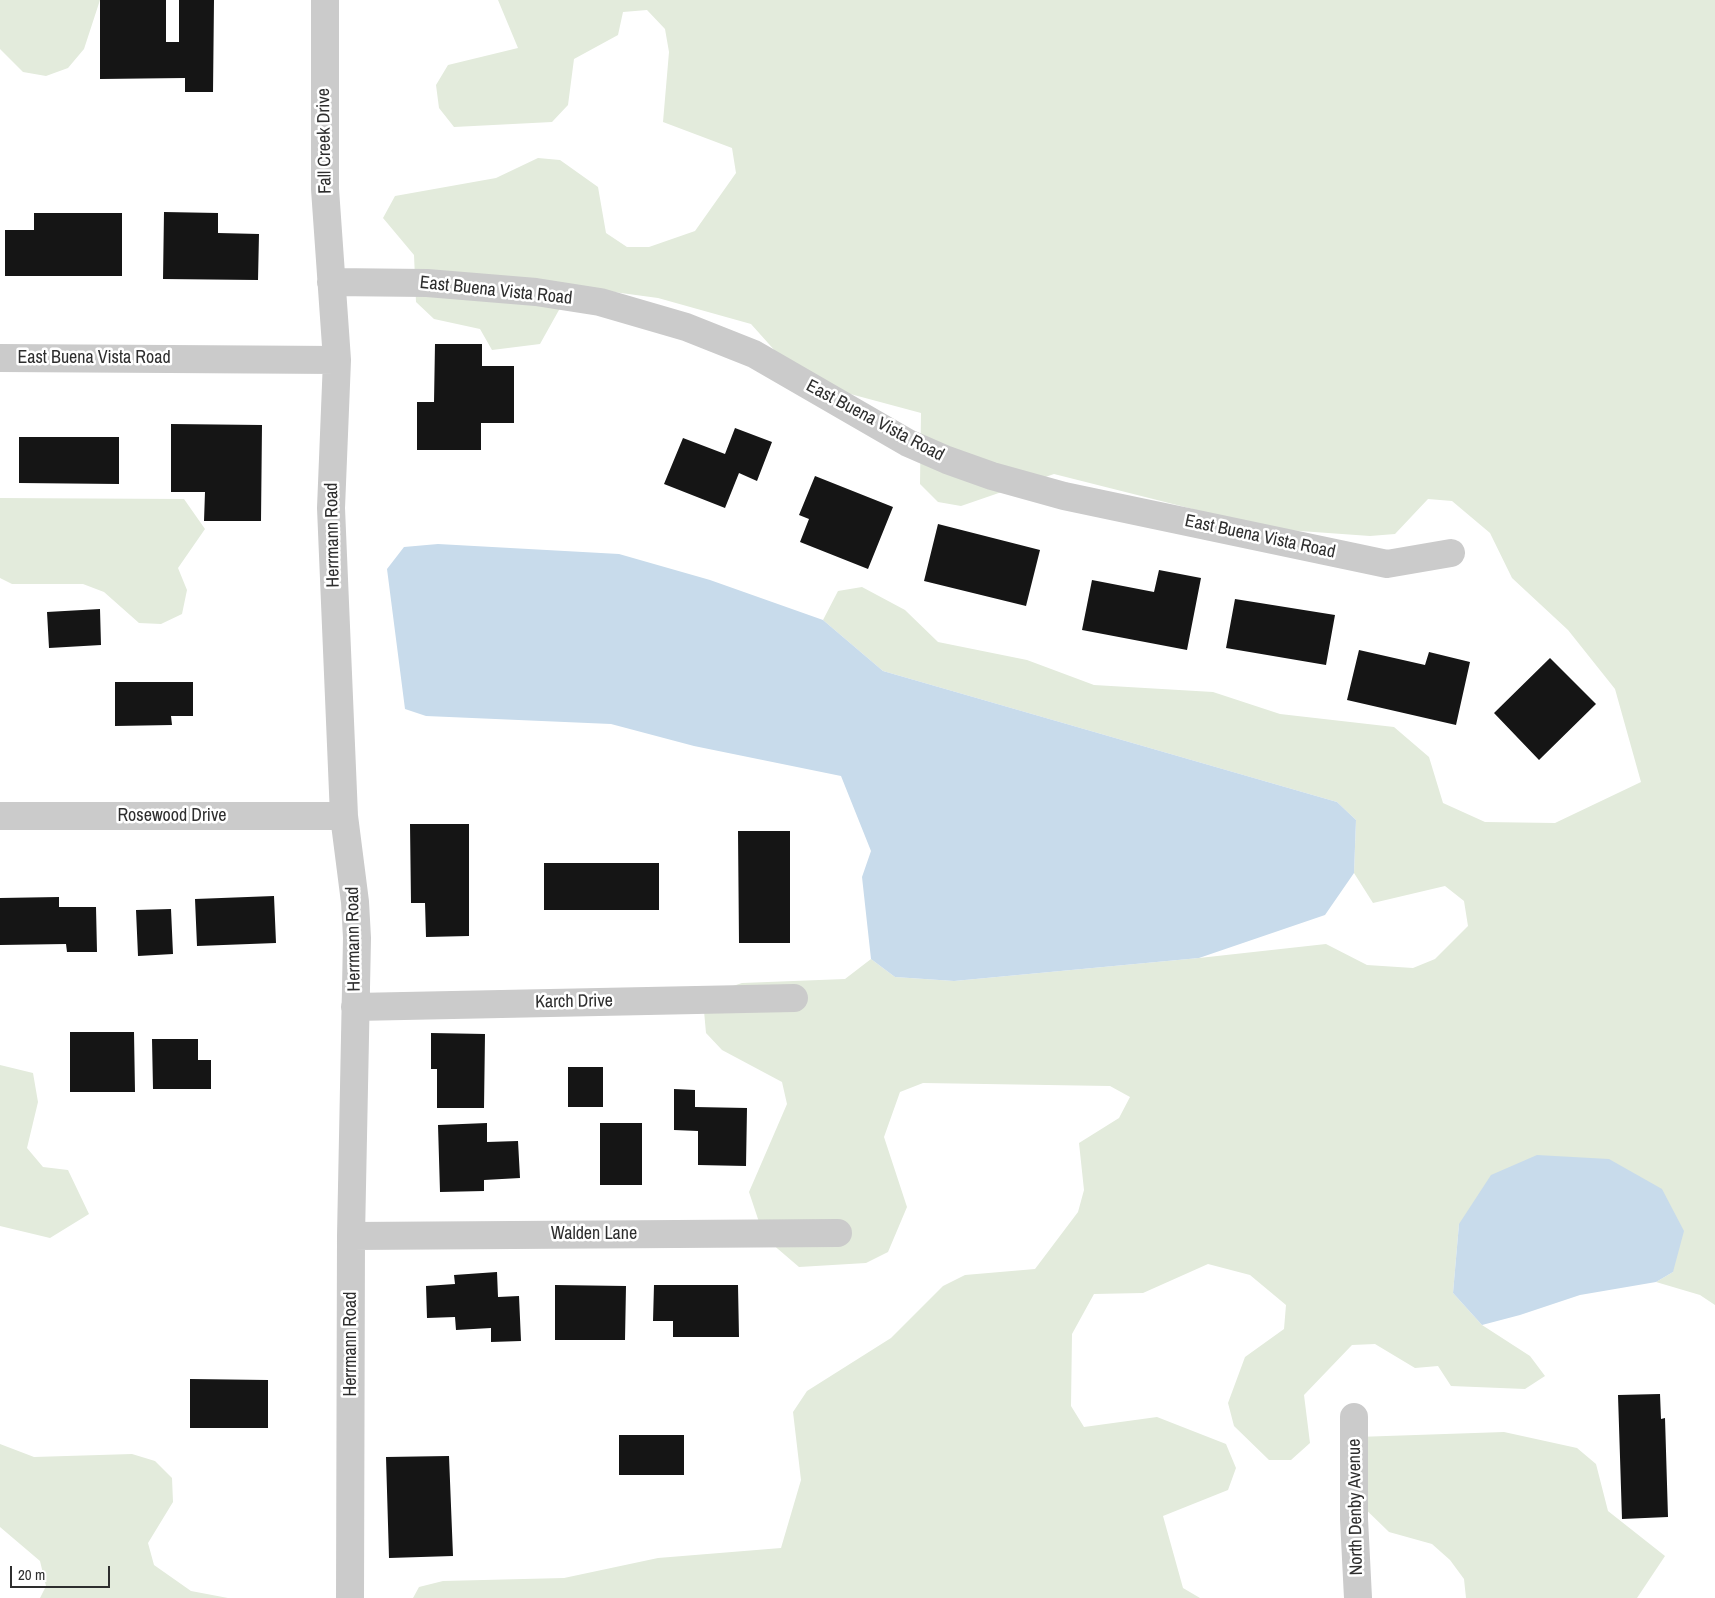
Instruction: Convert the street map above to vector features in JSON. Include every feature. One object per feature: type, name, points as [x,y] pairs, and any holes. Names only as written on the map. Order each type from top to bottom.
[{"type":"street","name":"Fall Creek Drive","points":[[325,0],[324,189],[331,282]]},
{"type":"street","name":"Herrmann Road","points":[[331,282],[337,360],[331,508],[344,816],[355,902],[357,938],[351,1236],[350,1598]]},
{"type":"street","name":"East Buena Vista Road","points":[[331,282],[427,283],[536,292],[600,302],[686,327],[754,354],[908,442],[947,460],[992,476],[1064,496],[1387,564],[1451,552]]},
{"type":"street","name":"East Buena Vista Road","points":[[0,358],[337,360]]},
{"type":"street","name":"Rosewood Drive","points":[[0,816],[344,816]]},
{"type":"street","name":"Karch Drive","points":[[355,1006],[794,998]]},
{"type":"street","name":"Walden Lane","points":[[351,1236],[838,1233]]},
{"type":"street","name":"North Denby Avenue","points":[[1354,1417],[1354,1519],[1358,1598]]},
{"type":"green space","points":[[0,0],[100,0],[84,49],[68,68],[46,76],[23,72],[0,49]]},
{"type":"green space","points":[[498,0],[1715,0],[1715,1305],[1700,1295],[1656,1282],[1673,1272],[1459,1224],[1453,1293],[1482,1325],[1530,1356],[1545,1376],[1525,1389],[1451,1386],[1438,1366],[1415,1368],[1375,1344],[1352,1345],[1304,1395],[1310,1443],[1291,1460],[1269,1460],[1234,1426],[1228,1403],[1245,1357],[1284,1329],[1286,1305],[1250,1275],[1208,1264],[1143,1293],[1094,1294],[1072,1334],[1071,1406],[1084,1427],[1157,1417],[1226,1444],[1236,1468],[1228,1490],[1163,1516],[1183,1588],[1200,1598],[413,1598],[419,1587],[443,1581],[564,1578],[658,1558],[781,1548],[801,1480],[793,1412],[807,1391],[891,1338],[943,1286],[965,1275],[1035,1269],[1078,1212],[1084,1190],[1079,1143],[1119,1118],[1130,1097],[1110,1086],[923,1083],[900,1092],[884,1137],[907,1207],[888,1252],[866,1263],[799,1267],[764,1237],[749,1192],[787,1104],[782,1082],[722,1050],[706,1033],[704,1011],[718,991],[742,983],[845,979],[871,959],[895,977],[954,981],[1326,944],[1367,965],[1413,968],[1435,959],[1468,926],[1464,901],[1445,886],[1373,903],[1354,873],[1356,820],[1337,802],[883,671],[823,620],[838,591],[862,587],[905,610],[938,642],[1027,660],[1094,685],[1213,692],[1280,714],[1394,727],[1429,757],[1443,803],[1485,822],[1555,823],[1641,782],[1615,689],[1568,630],[1512,578],[1490,533],[1452,501],[1428,499],[1395,534],[1370,536],[1272,529],[1054,474],[961,506],[938,502],[920,484],[921,413],[802,381],[751,324],[658,298],[584,288],[564,301],[540,344],[492,350],[480,329],[434,319],[416,302],[414,255],[383,218],[395,196],[496,178],[538,158],[560,160],[598,187],[606,233],[627,247],[649,247],[695,231],[736,173],[732,148],[663,122],[669,52],[665,29],[647,10],[623,12],[618,35],[574,59],[568,105],[552,122],[454,127],[439,108],[436,85],[448,65],[518,48]]},
{"type":"green space","points":[[0,498],[184,499],[205,529],[178,568],[187,590],[182,614],[161,624],[139,623],[104,592],[83,584],[12,584],[0,578]]},
{"type":"green space","points":[[0,1065],[33,1073],[38,1102],[27,1148],[43,1167],[68,1170],[89,1214],[50,1238],[0,1226]]},
{"type":"green space","points":[[1504,1432],[1577,1448],[1596,1464],[1608,1511],[1665,1556],[1637,1598],[1466,1598],[1464,1579],[1450,1560],[1432,1544],[1389,1532],[1356,1500],[1340,1456],[1357,1437]]},
{"type":"green space","points":[[0,1444],[34,1457],[132,1454],[155,1461],[172,1478],[173,1502],[148,1543],[154,1565],[191,1591],[228,1598],[40,1598],[46,1586],[40,1561],[0,1527]]},
{"type":"water","points":[[438,544],[619,554],[710,580],[823,620],[883,671],[1337,802],[1356,820],[1354,873],[1325,915],[1199,958],[954,981],[895,977],[871,959],[862,877],[871,851],[841,776],[694,746],[611,724],[426,716],[405,709],[387,569],[404,547]]},
{"type":"water","points":[[1537,1155],[1609,1159],[1662,1189],[1684,1231],[1673,1272],[1656,1282],[1580,1295],[1520,1315],[1482,1325],[1453,1293],[1459,1224],[1491,1175]]},
{"type":"building","points":[[100,0],[166,0],[166,42],[179,42],[179,0],[214,0],[213,92],[185,92],[185,78],[100,79]]},
{"type":"building","points":[[164,212],[218,213],[218,233],[259,234],[258,280],[163,279]]},
{"type":"building","points":[[34,213],[122,213],[122,276],[5,276],[5,230],[34,230]]},
{"type":"building","points":[[435,344],[482,344],[482,366],[514,366],[514,423],[481,423],[481,450],[417,450],[417,402],[434,402]]},
{"type":"building","points":[[171,424],[262,425],[261,521],[204,521],[205,492],[171,492]]},
{"type":"building","points":[[735,428],[772,442],[757,481],[739,473],[725,508],[664,484],[683,438],[725,454]]},
{"type":"building","points":[[19,437],[119,437],[119,484],[19,483]]},
{"type":"building","points":[[815,476],[893,507],[868,569],[800,542],[809,519],[799,515]]},
{"type":"building","points":[[938,524],[1040,550],[1026,606],[924,581]]},
{"type":"building","points":[[1159,570],[1201,578],[1187,650],[1082,630],[1092,580],[1154,592]]},
{"type":"building","points":[[1235,599],[1335,615],[1326,665],[1226,648]]},
{"type":"building","points":[[100,609],[101,645],[49,648],[47,612]]},
{"type":"building","points":[[1359,650],[1425,665],[1429,652],[1470,662],[1456,725],[1347,700]]},
{"type":"building","points":[[1550,658],[1596,704],[1539,760],[1494,713]]},
{"type":"building","points":[[115,682],[193,682],[193,716],[171,716],[172,725],[115,726]]},
{"type":"building","points":[[410,824],[469,824],[469,936],[426,937],[425,903],[411,903]]},
{"type":"building","points":[[738,831],[790,831],[790,943],[739,943]]},
{"type":"building","points":[[544,863],[659,863],[659,910],[544,910]]},
{"type":"building","points":[[274,896],[276,943],[197,946],[195,899]]},
{"type":"building","points":[[59,897],[59,907],[96,907],[97,952],[67,952],[66,944],[0,945],[0,898]]},
{"type":"building","points":[[171,909],[173,954],[138,956],[136,910]]},
{"type":"building","points":[[70,1032],[134,1032],[135,1092],[70,1092]]},
{"type":"building","points":[[431,1033],[485,1034],[484,1108],[437,1108],[437,1069],[431,1069]]},
{"type":"building","points":[[152,1039],[198,1039],[198,1060],[211,1060],[211,1089],[153,1089]]},
{"type":"building","points":[[568,1067],[603,1067],[603,1107],[568,1107]]},
{"type":"building","points":[[674,1089],[695,1090],[695,1107],[747,1108],[746,1166],[698,1165],[698,1131],[674,1130]]},
{"type":"building","points":[[487,1123],[487,1142],[518,1141],[520,1178],[484,1180],[484,1191],[440,1192],[438,1125]]},
{"type":"building","points":[[600,1123],[642,1123],[642,1185],[600,1185]]},
{"type":"building","points":[[497,1272],[498,1297],[519,1296],[521,1341],[491,1342],[491,1328],[456,1330],[455,1317],[427,1318],[426,1286],[455,1284],[454,1275]]},
{"type":"building","points":[[555,1285],[626,1286],[625,1340],[555,1340]]},
{"type":"building","points":[[654,1285],[738,1285],[739,1337],[673,1337],[673,1321],[653,1321]]},
{"type":"building","points":[[190,1379],[268,1380],[268,1428],[190,1428]]},
{"type":"building","points":[[1660,1394],[1661,1419],[1665,1418],[1668,1517],[1622,1519],[1618,1395]]},
{"type":"building","points":[[619,1435],[684,1435],[684,1475],[619,1475]]},
{"type":"building","points":[[449,1456],[453,1556],[389,1558],[386,1457]]}]
